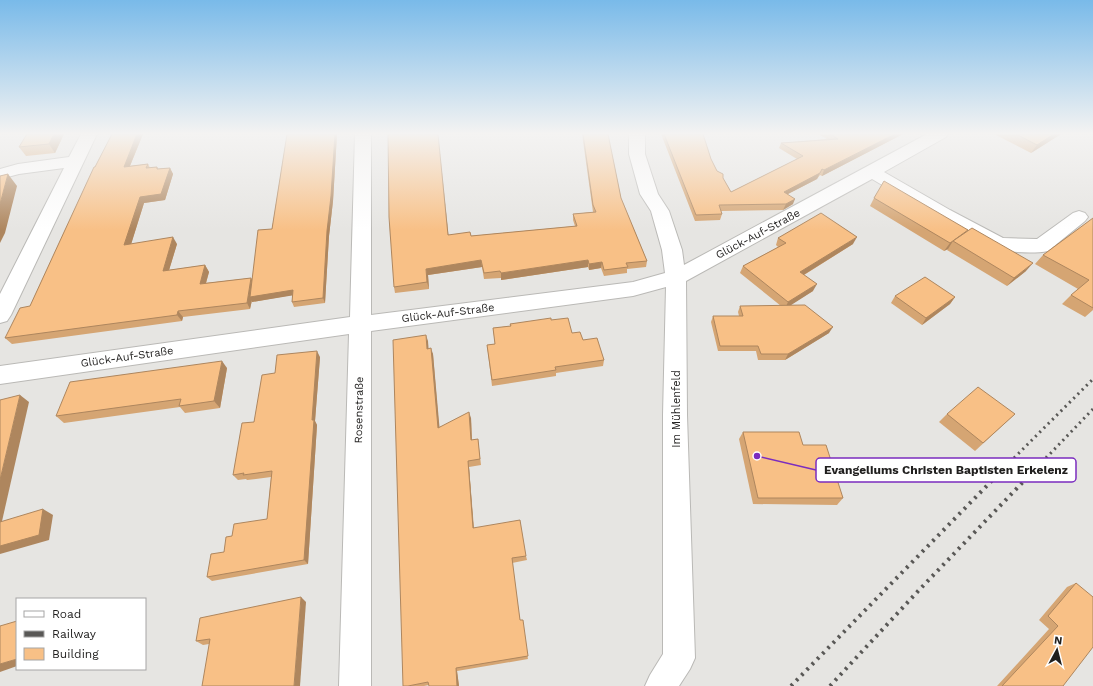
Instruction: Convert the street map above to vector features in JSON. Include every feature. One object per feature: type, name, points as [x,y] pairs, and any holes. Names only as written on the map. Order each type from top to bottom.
[{"type":"street","points":[[0,174],[18,169],[40,166]]},
{"type":"street","points":[[0,315],[74,166]]},
{"type":"street","name":"Rosenstraße","points":[[355,686],[362,166]]},
{"type":"street","name":"Im Mühlenfeld","points":[[641,166],[649,194],[660,211],[672,250],[676,277],[675,415],[679,658],[661,686]]},
{"type":"street","name":"Glück-Auf-Straße","points":[[0,375],[360,324],[633,289],[676,277],[814,204],[880,166]]},
{"type":"street","points":[[871,171],[944,214],[1000,244],[1041,246],[1079,217]]},
{"type":"building","points":[[147,166],[146,168],[170,168],[161,194],[140,197],[124,245],[173,237],[163,271],[205,265],[200,284],[251,278],[247,303],[178,311],[177,315],[5,338],[20,308],[30,306],[95,167]]},
{"type":"building","points":[[282,166],[333,166],[323,298],[292,302],[293,290],[250,297],[258,230],[272,229]]},
{"type":"building","points":[[388,166],[441,166],[448,235],[470,232],[471,236],[577,226],[573,214],[596,212],[593,205],[588,166],[615,166],[621,198],[647,261],[626,263],[628,267],[604,270],[602,262],[589,264],[588,260],[501,273],[500,271],[484,273],[481,260],[426,269],[427,282],[394,287],[389,217]]},
{"type":"building","points":[[677,166],[715,166],[717,171],[723,174],[723,178],[731,192],[783,166],[832,166],[824,170],[822,169],[820,173],[784,192],[795,199],[786,204],[719,205],[722,214],[696,215]]},
{"type":"building","points":[[8,174],[0,204],[0,176]]},
{"type":"building","points":[[884,181],[968,230],[950,243],[874,198]]},
{"type":"building","points":[[821,213],[857,237],[800,272],[817,284],[788,302],[743,266],[786,243],[778,238]]},
{"type":"building","points":[[1093,218],[1093,308],[1071,295],[1089,280],[1043,255]]},
{"type":"building","points":[[972,228],[1033,263],[1014,278],[953,241]]},
{"type":"building","points":[[925,277],[955,297],[926,318],[895,296]]},
{"type":"building","points":[[805,305],[833,327],[788,354],[761,354],[758,346],[720,346],[713,316],[743,316],[740,306]]},
{"type":"building","points":[[551,318],[551,320],[568,318],[572,333],[580,332],[583,340],[597,338],[604,360],[555,367],[556,370],[492,380],[487,345],[495,344],[493,328]]},
{"type":"building","points":[[426,335],[427,349],[431,348],[438,428],[469,412],[471,440],[478,439],[480,459],[468,461],[473,528],[520,520],[526,556],[512,558],[520,620],[523,620],[528,656],[456,668],[457,686],[429,686],[428,682],[403,686],[393,340]]},
{"type":"building","points":[[317,351],[312,420],[314,420],[304,560],[207,577],[211,554],[224,552],[226,537],[232,536],[234,524],[267,519],[272,471],[233,475],[242,423],[254,422],[262,375],[275,373],[277,355]]},
{"type":"building","points":[[222,361],[214,401],[179,406],[181,399],[56,416],[70,382]]},
{"type":"building","points":[[978,387],[1015,414],[983,443],[947,414]]},
{"type":"building","points":[[20,395],[0,480],[0,400]]},
{"type":"building","points":[[743,432],[799,432],[803,445],[826,445],[843,498],[758,498]]},
{"type":"building","points":[[43,509],[39,535],[0,546],[0,522]]},
{"type":"building","points":[[1076,583],[1093,597],[1093,647],[1063,686],[1002,686],[1058,626],[1048,616]]},
{"type":"building","points":[[301,597],[294,686],[202,686],[210,639],[196,641],[200,618]]},
{"type":"building","points":[[16,621],[16,659],[0,664],[0,626]]},
{"type":"railway","points":[[1015,457],[1093,379]]},
{"type":"railway","points":[[1046,458],[1093,409]]},
{"type":"railway","points":[[791,686],[1015,457]]},
{"type":"railway","points":[[830,686],[920,589],[1047,457]]},
{"type":"place","name":"Evangeliums Christen Baptisten Erkelenz","points":[[757,456]]}]
